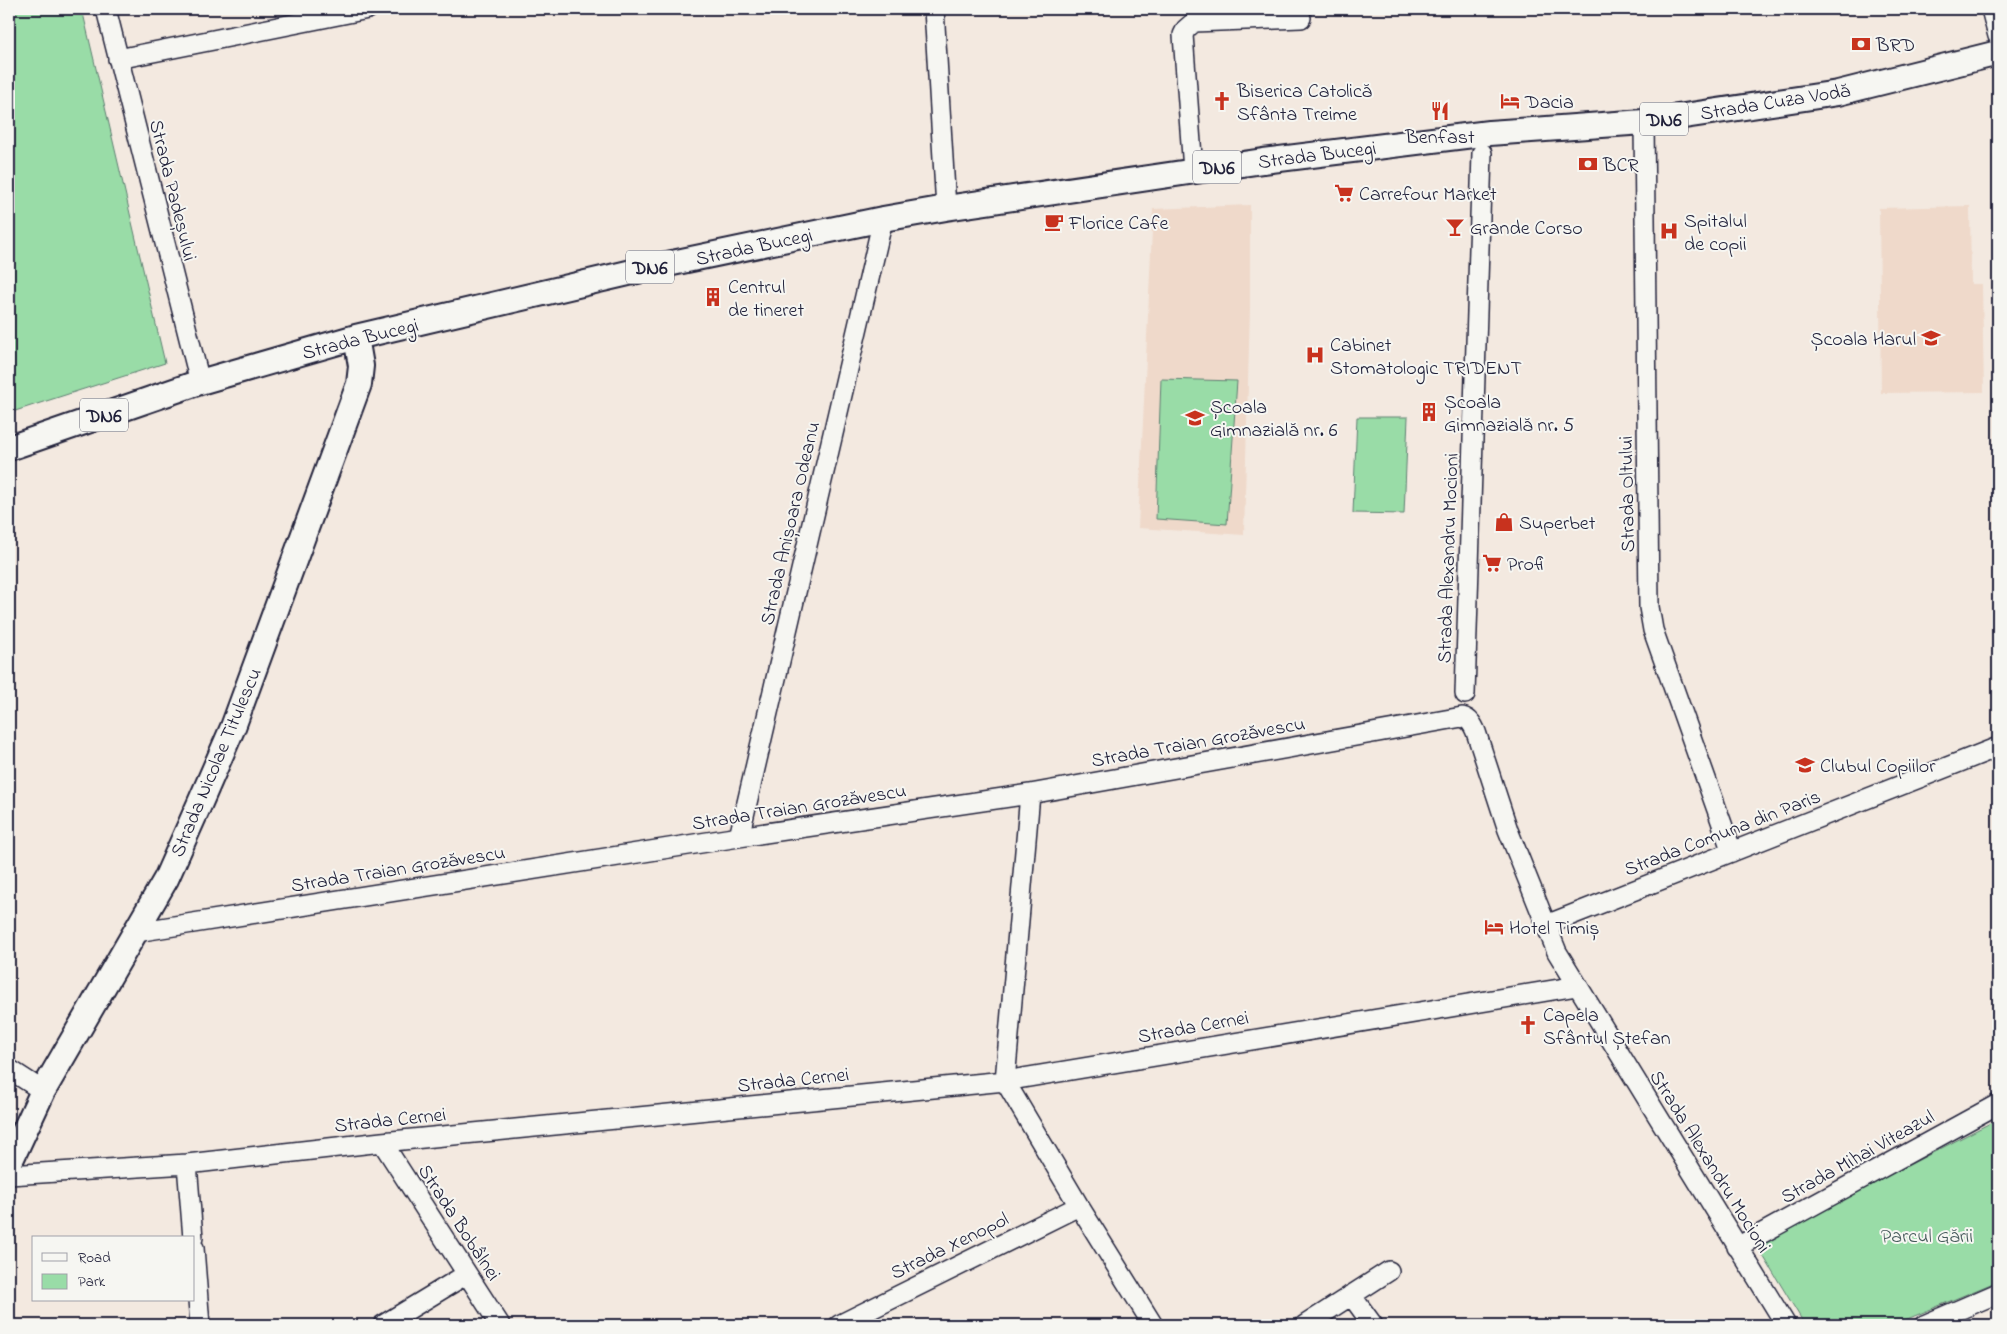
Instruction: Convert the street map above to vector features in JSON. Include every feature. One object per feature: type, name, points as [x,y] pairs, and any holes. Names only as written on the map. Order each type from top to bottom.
[{"type":"main road","name":"Strada Cuza Vodă","points":[[1486,143],[1644,122],[1838,92],[1998,53]]},
{"type":"main road","name":"Strada Bucegi","points":[[9,448],[200,382],[356,337],[658,266],[883,219],[1193,170],[1486,143]]},
{"type":"main road","name":"Strada Nicolae Titulescu","points":[[9,1164],[43,1091],[166,879],[233,728],[359,384],[362,366],[356,337]]},
{"type":"street","name":"Strada Padeșului","points":[[106,9],[200,382]]},
{"type":"street","points":[[118,59],[368,9]]},
{"type":"street","points":[[934,9],[946,208]]},
{"type":"street","points":[[1991,9],[1998,36]]},
{"type":"street","points":[[1193,170],[1183,35],[1186,29],[1194,22],[1301,18]]},
{"type":"street","name":"Strada Oltului","points":[[1644,122],[1650,607],[1653,630],[1732,852]]},
{"type":"street","name":"Strada Alexandru Mocioni","points":[[1465,694],[1486,143]]},
{"type":"street","name":"Strada Anișoara Odeanu","points":[[739,837],[883,219]]},
{"type":"street","name":"Strada Traian Grozăvescu","points":[[136,932],[739,837],[1030,794],[1462,717],[1467,718]]},
{"type":"street","name":"Strada Alexandru Mocioni","points":[[1467,718],[1476,732],[1508,830],[1558,952],[1737,1248],[1786,1325]]},
{"type":"street","name":"Strada Comuna din Paris","points":[[1546,925],[1998,747]]},
{"type":"street","points":[[1030,794],[1005,1081],[1079,1206],[1153,1325]]},
{"type":"street","name":"Strada Cernei","points":[[9,1175],[187,1164],[382,1142],[1005,1081],[1577,986]]},
{"type":"street","points":[[9,1069],[43,1091]]},
{"type":"street","name":"Strada Mihai Viteazul","points":[[1737,1248],[1998,1104]]},
{"type":"street","name":"Strada Bobâlnei","points":[[382,1142],[500,1325]]},
{"type":"street","points":[[187,1164],[193,1236]]},
{"type":"street","name":"Strada Xenopol","points":[[839,1325],[1079,1206]]},
{"type":"street","points":[[195,1261],[200,1325]]},
{"type":"street","points":[[1305,1325],[1389,1271]]},
{"type":"street","points":[[383,1325],[467,1274]]},
{"type":"street","points":[[1924,1325],[1998,1293]]},
{"type":"street","points":[[1351,1295],[1373,1325]]},
{"type":"shaded area","name":"Școala Gimnazială nr. 6","points":[[1250,205],[1250,308],[1244,535],[1138,528],[1153,209]]},
{"type":"shaded area","name":"Școala Harul","points":[[1970,206],[1971,284],[1982,284],[1984,392],[1881,393],[1879,208]]},
{"type":"green space","points":[[9,9],[82,9],[165,363],[9,413]]},
{"type":"green space","points":[[1161,379],[1237,381],[1227,524],[1156,519]]},
{"type":"green space","points":[[1357,417],[1408,417],[1404,514],[1353,513]]},
{"type":"green space","name":"Parcul Gării","points":[[1998,1119],[1998,1281],[1893,1325],[1805,1325],[1756,1244]]},
{"type":"place","name":"BRD","points":[[1861,44]]},
{"type":"place","name":"Biserica Catolică Sfânta Treime","points":[[1222,101]]},
{"type":"place","name":"Dacia","points":[[1510,101]]},
{"type":"place","name":"Benfast","points":[[1440,111]]},
{"type":"place","name":"BCR","points":[[1588,164]]},
{"type":"place","name":"Carrefour Market","points":[[1344,193]]},
{"type":"place","name":"Florice Cafe","points":[[1054,222]]},
{"type":"place","name":"Grande Corso","points":[[1455,227]]},
{"type":"place","name":"Spitalul de copii","points":[[1669,231]]},
{"type":"place","name":"Centrul de tineret","points":[[713,297]]},
{"type":"place","name":"Școala Harul","points":[[1931,338]]},
{"type":"place","name":"Cabinet Stomatologic TRIDENT","points":[[1315,355]]},
{"type":"place","name":"Școala Gimnazială nr. 5","points":[[1429,412]]},
{"type":"place","name":"Școala Gimnazială nr. 6","points":[[1195,418]]},
{"type":"place","name":"Superbet","points":[[1504,522]]},
{"type":"place","name":"Profi","points":[[1492,563]]},
{"type":"place","name":"Clubul Copiilor","points":[[1805,765]]},
{"type":"place","name":"Hotel Timiș","points":[[1494,927]]},
{"type":"place","name":"Capela Sfântul Ștefan","points":[[1528,1025]]}]
